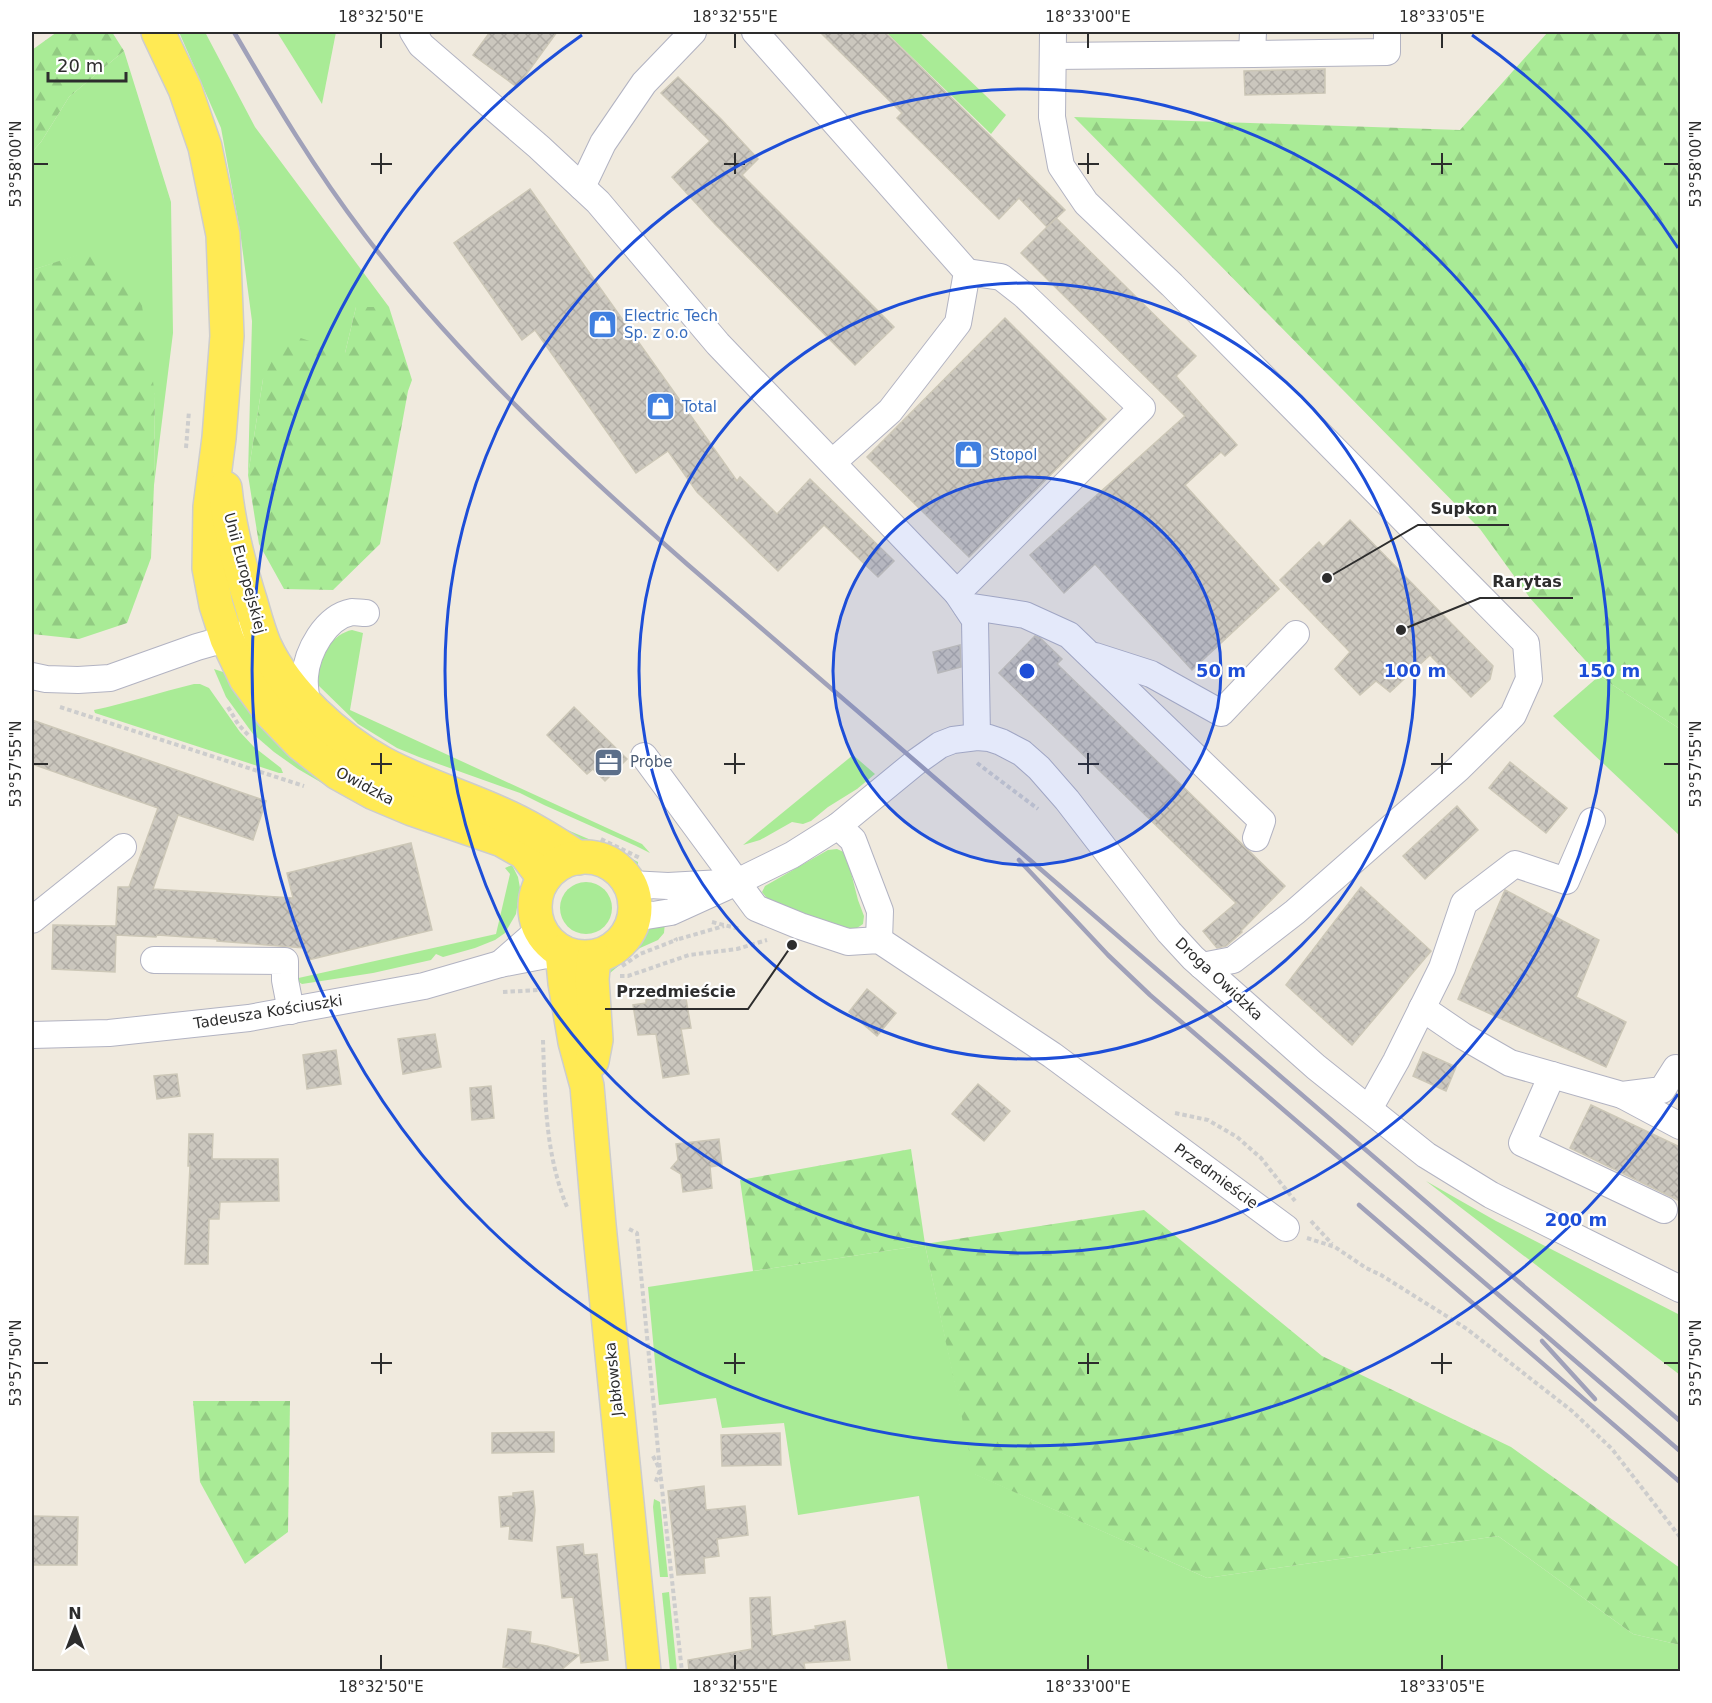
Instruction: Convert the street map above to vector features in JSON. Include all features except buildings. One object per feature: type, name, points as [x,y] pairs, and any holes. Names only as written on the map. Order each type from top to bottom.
[{"type":"main road","name":"Unii Europejskiej","points":[[158,32],[185,89],[205,147],[223,235],[227,336],[219,438],[210,507],[209,567],[216,605],[227,639]]},
{"type":"main road","name":"Unii Europejskiej","points":[[219,438],[227,506],[240,568],[259,628],[266,646],[283,675],[315,714],[353,745],[383,763],[501,814],[544,836],[588,848]]},
{"type":"main road","name":"Owidzka","points":[[227,639],[246,679],[272,714],[301,744],[338,773],[374,793],[412,809],[502,840],[525,853],[544,878]]},
{"type":"main road","points":[[544,878],[554,868],[588,848],[594,858],[608,863],[621,872],[639,873],[634,918],[629,932],[620,944],[608,952],[605,967],[577,957],[551,941]]},
{"type":"main road","name":"Jabłowska","points":[[544,878],[535,903],[536,917],[551,941],[565,983],[575,1042],[587,1086],[644,1671]]},
{"type":"main road","name":"Jabłowska","points":[[587,1086],[596,1040],[592,979],[605,967]]},
{"type":"street","points":[[413,32],[421,45],[598,202],[718,344],[833,462],[961,600],[975,620],[977,737]]},
{"type":"street","points":[[582,187],[603,143],[644,83],[693,32]]},
{"type":"street","points":[[755,32],[967,272],[1001,276],[1024,295],[1142,408],[961,600]]},
{"type":"street","points":[[1202,966],[1233,960],[1295,912],[1458,769],[1513,715],[1529,679],[1526,643],[1181,294],[1086,203],[1061,166],[1052,117],[1053,44],[1253,43],[1387,52],[1387,32]]},
{"type":"street","points":[[833,462],[890,411],[958,323],[967,272]]},
{"type":"street","points":[[961,600],[1025,615],[1069,635],[1262,821],[1256,838]]},
{"type":"street","points":[[307,704],[304,677],[306,666],[309,655],[321,633],[345,615],[352,612],[366,613]]},
{"type":"street","points":[[32,676],[78,680],[110,678],[259,628]]},
{"type":"street","points":[[1089,654],[1151,674],[1221,713],[1296,634]]},
{"type":"street","name":"Droga Owidzka","points":[[634,918],[671,912],[792,855],[838,826],[940,745],[953,740],[989,738],[1022,753],[1039,768],[1067,800],[1169,932],[1202,966],[1316,1067],[1368,1109],[1426,1155],[1491,1195],[1680,1289]]},
{"type":"street","points":[[644,756],[737,882],[751,919],[800,926],[848,942],[879,940],[880,911],[853,840],[838,826]]},
{"type":"street","points":[[1368,1109],[1396,1061],[1442,968],[1464,903],[1515,864],[1566,881],[1592,821]]},
{"type":"street","points":[[32,920],[123,847]]},
{"type":"street","name":"Droga Owidzka","points":[[639,873],[668,886],[737,882]]},
{"type":"street","name":"Przedmieście","points":[[879,940],[1052,1054],[1286,1228]]},
{"type":"street","name":"Tadeusza Kościuszki","points":[[32,1035],[109,1032],[249,1018],[291,1011],[424,986],[500,964],[551,941]]},
{"type":"street","points":[[154,960],[285,961],[285,980],[291,1011]]},
{"type":"street","points":[[1422,1008],[1463,1036],[1510,1063],[1622,1095],[1680,1126]]},
{"type":"street","points":[[1622,1095],[1662,1089],[1676,1068]]},
{"type":"street","points":[[1552,1075],[1522,1143],[1664,1210]]},
{"type":"path","points":[[185,454],[189,409]]},
{"type":"path","points":[[54,705],[305,786]]},
{"type":"path","points":[[588,848],[639,873]]},
{"type":"path","points":[[675,940],[751,919]]},
{"type":"path","points":[[703,923],[713,922],[726,925],[751,919]]},
{"type":"path","points":[[605,967],[628,976],[689,955],[737,949],[776,938],[766,935]]},
{"type":"path","points":[[543,1035],[546,1122],[557,1184],[574,1227],[599,1225]]},
{"type":"path","points":[[1286,1228],[1299,1235],[1335,1247],[1366,1268],[1382,1275],[1467,1329],[1509,1361],[1597,1433],[1680,1537]]},
{"type":"green space","points":[[57,32],[112,32],[124,51],[69,97],[41,142],[32,152],[32,50]]},
{"type":"green space","points":[[179,32],[205,32],[255,127],[389,307],[356,307],[345,353],[263,379],[248,475],[252,321],[240,231],[221,128]]},
{"type":"green space","points":[[277,32],[336,32],[322,104]]},
{"type":"green space","points":[[886,32],[919,32],[1006,115],[991,134]]},
{"type":"green space","points":[[1548,32],[1680,32],[1680,729],[1599,676],[1530,598],[1480,529],[1074,117],[1460,130]]},
{"type":"green space","points":[[124,51],[171,202],[173,333],[154,485],[155,395],[89,252],[32,270],[32,152],[41,142],[69,97]]},
{"type":"green space","points":[[89,251],[140,292],[155,395],[154,485],[151,558],[127,623],[79,639],[32,634],[32,270]]},
{"type":"green space","points":[[356,307],[389,307],[412,380],[408,391],[380,544],[333,590],[284,589],[259,544],[248,475],[263,379],[286,333],[345,353]]},
{"type":"green space","points":[[352,630],[363,633],[350,710],[642,844],[650,853],[520,793],[397,748],[358,724],[318,685],[317,677],[317,668],[324,651],[337,637]]},
{"type":"green space","points":[[214,669],[226,673],[375,806],[334,790],[274,752],[253,734],[226,697]]},
{"type":"green space","points":[[1599,676],[1680,729],[1680,836],[1553,716]]},
{"type":"green space","points":[[194,684],[209,688],[240,732],[254,747],[281,768],[283,773],[95,713],[94,710]]},
{"type":"green space","points":[[853,755],[875,774],[811,821],[803,824],[792,822],[760,840],[743,845]]},
{"type":"green space","points":[[565,829],[617,851],[638,862],[638,869],[642,872],[656,872],[658,876],[635,874],[612,857],[589,849],[562,830]]},
{"type":"green space","points":[[837,849],[846,853],[864,916],[863,924],[854,930],[774,904],[762,892],[765,886],[828,850]]},
{"type":"green space","points":[[512,865],[520,888],[516,914],[505,933],[495,940],[443,957],[436,954],[431,960],[373,973],[302,984],[294,979],[496,934],[510,874],[505,868]]},
{"type":"green space","points":[[581,882],[591,882],[605,889],[612,908],[605,927],[591,934],[581,934],[571,930],[564,923],[560,913],[560,903],[564,893],[571,886]]},
{"type":"green space","points":[[665,922],[664,933],[658,940],[640,948],[610,973],[604,971],[644,931]]},
{"type":"green space","points":[[911,1149],[925,1244],[1144,1210],[1322,1356],[1511,1447],[1680,1568],[1680,1645],[1633,1634],[1498,1536],[1207,1578],[974,1474],[925,1245],[753,1271],[740,1180]]},
{"type":"green space","points":[[1426,1181],[1496,1221],[1680,1315],[1680,1375]]},
{"type":"green space","points":[[925,1245],[975,1474],[1207,1578],[1498,1536],[1633,1634],[1680,1645],[1680,1671],[948,1671],[919,1496],[798,1515],[784,1423],[722,1428],[716,1398],[659,1405],[648,1287]]},
{"type":"green space","points":[[193,1401],[290,1401],[288,1532],[245,1564],[200,1482]]},
{"type":"green space","points":[[654,1499],[660,1502],[668,1577],[660,1577]]},
{"type":"green space","points":[[669,1592],[677,1671],[670,1671],[662,1593]]},
{"type":"railway","points":[[234,32],[312,160],[364,234],[438,323],[517,407],[687,564],[1680,1421]]},
{"type":"railway","points":[[1019,860],[1108,955],[1150,995],[1680,1451]]},
{"type":"railway","points":[[1359,1205],[1680,1482]]},
{"type":"railway","points":[[1542,1341],[1595,1399]]},
{"type":"place","name":"Electric Tech Sp. z o.o","points":[[603,325]]},
{"type":"place","name":"Total","points":[[661,407]]},
{"type":"place","name":"Stopol","points":[[969,455]]},
{"type":"place","name":"Supkon","points":[[1327,578]]},
{"type":"place","name":"Rarytas","points":[[1401,630]]},
{"type":"place","name":"Probe","points":[[609,762]]},
{"type":"place","name":"Przedmieście","points":[[792,945]]}]
